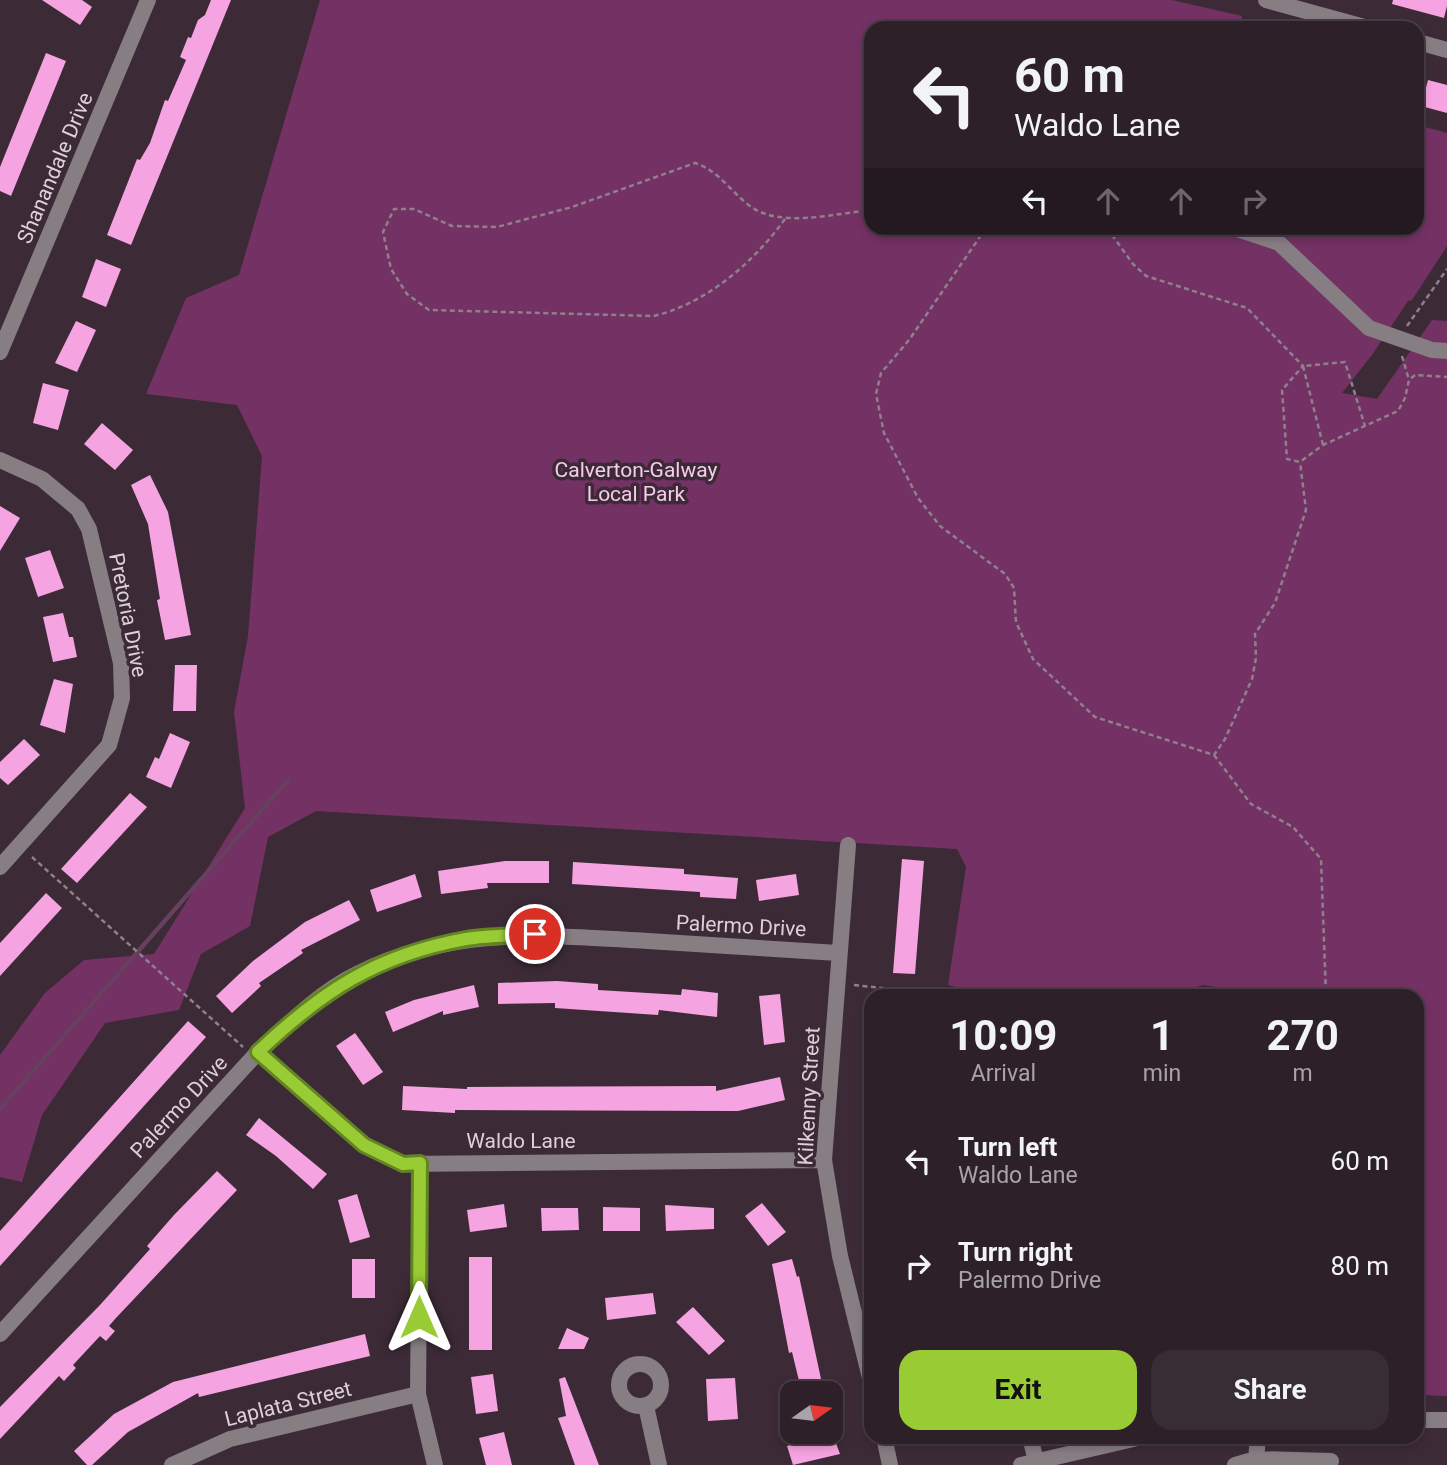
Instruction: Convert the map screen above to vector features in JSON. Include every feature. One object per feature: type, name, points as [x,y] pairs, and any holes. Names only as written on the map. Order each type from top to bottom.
[{"type":"street","name":"Shanandale Drive","points":[[0,352],[3,334],[148,0]]},
{"type":"street","points":[[1266,0],[1342,21]]},
{"type":"street","points":[[1424,44],[1447,50]]},
{"type":"street","points":[[1255,235],[1279,243],[1368,328],[1432,350],[1447,351]]},
{"type":"street","name":"Pretoria Drive","points":[[0,460],[42,479],[78,509],[89,529],[121,663],[122,698],[109,745],[0,867]]},
{"type":"street","name":"Kilkenny Street","points":[[848,845],[824,1160],[840,1256],[864,1354]]},
{"type":"street","name":"Palermo Drive","points":[[0,1334],[258,1052],[297,1015],[356,974],[402,955],[467,939],[535,934],[838,953]]},
{"type":"street","name":"Waldo Lane","points":[[258,1052],[364,1145],[403,1164],[824,1160]]},
{"type":"street","points":[[420,1163],[418,1394],[435,1465]]},
{"type":"street","name":"Laplata Street","points":[[172,1465],[230,1439],[418,1394]]},
{"type":"street","points":[[646,1406],[659,1465]]},
{"type":"street","points":[[1424,1420],[1447,1420]]},
{"type":"street","points":[[886,1444],[890,1465]]},
{"type":"street","points":[[1032,1444],[1037,1463],[1114,1444]]},
{"type":"street","points":[[1256,1460],[1257,1444]]},
{"type":"street","points":[[1235,1465],[1256,1460],[1331,1461]]},
{"type":"path","points":[[785,219],[766,245],[721,283],[684,309],[654,316],[429,310],[407,294],[391,269],[383,232],[394,209],[414,209],[452,226],[498,227],[572,207],[695,163],[707,167],[752,208],[785,219],[864,211]]},
{"type":"path","points":[[974,235],[978,238]]},
{"type":"path","points":[[980,235],[909,340],[881,373],[876,394],[884,433],[918,498],[940,526],[1005,574],[1014,588],[1016,622],[1033,659],[1095,717],[1214,755],[1251,804],[1293,827],[1321,859],[1326,989]]},
{"type":"path","points":[[1112,235],[1133,264],[1146,276],[1247,308],[1303,366],[1324,445]]},
{"type":"path","points":[[1300,462],[1324,445],[1398,411],[1405,398],[1409,380],[1401,353],[1405,330],[1447,269]]},
{"type":"path","points":[[1300,462],[1287,458],[1284,450],[1287,439],[1282,390],[1303,366],[1345,362],[1364,426]]},
{"type":"path","points":[[1409,380],[1415,375],[1447,377]]},
{"type":"path","points":[[1214,755],[1225,739],[1252,679],[1256,658],[1255,634],[1275,603],[1306,510],[1300,462]]},
{"type":"path","points":[[19,845],[237,1044],[258,1052]]},
{"type":"path","points":[[847,985],[886,989]]},
{"type":"green space","name":"Calverton-Galway Local Park","points":[[320,0],[1172,0],[1242,16],[1242,21],[864,21],[864,235],[1424,235],[1424,127],[1447,133],[1447,246],[1412,300],[1408,301],[1372,355],[1342,393],[1377,399],[1432,320],[1447,321],[1447,1396],[1424,1395],[1424,989],[1229,989],[1203,985],[1191,989],[963,989],[948,985],[966,867],[957,849],[316,811],[268,837],[250,926],[201,954],[179,1010],[105,1023],[42,1115],[22,1182],[0,1177],[0,1055],[45,993],[84,960],[154,954],[245,808],[234,712],[248,636],[262,456],[237,405],[146,394],[186,298],[239,275]]},
{"type":"building","points":[[42,0],[82,0],[92,7],[80,25]]},
{"type":"building","points":[[211,0],[231,0],[131,245],[107,235],[137,159],[140,160],[150,143],[165,100],[168,101],[186,60],[180,57],[188,37],[191,38],[198,20],[205,15]]},
{"type":"building","points":[[1393,0],[1447,0],[1447,6],[1444,18],[1392,4]]},
{"type":"building","points":[[46,53],[66,61],[11,196],[0,191],[0,167]]},
{"type":"building","points":[[1428,80],[1447,85],[1447,113],[1424,107]]},
{"type":"building","points":[[96,259],[121,269],[106,307],[82,297]]},
{"type":"building","points":[[76,321],[96,330],[77,372],[55,363]]},
{"type":"building","points":[[43,383],[69,390],[58,430],[33,423]]},
{"type":"building","points":[[102,423],[133,450],[115,470],[84,444]]},
{"type":"building","points":[[150,475],[168,512],[191,635],[165,640],[157,600],[160,599],[148,524],[131,485]]},
{"type":"building","points":[[0,506],[20,518],[0,551]]},
{"type":"building","points":[[50,550],[64,588],[38,597],[25,558]]},
{"type":"building","points":[[63,613],[69,637],[73,637],[77,657],[53,662],[43,617]]},
{"type":"building","points":[[175,665],[197,665],[196,711],[173,711]]},
{"type":"building","points":[[54,679],[73,684],[65,733],[40,725]]},
{"type":"building","points":[[170,733],[190,742],[171,788],[146,777],[155,757],[159,759]]},
{"type":"building","points":[[24,739],[40,755],[8,785],[0,778],[0,762]]},
{"type":"building","points":[[130,793],[147,807],[77,883],[61,869]]},
{"type":"building","points":[[902,859],[924,861],[915,974],[893,973]]},
{"type":"building","points":[[505,861],[549,861],[549,883],[487,883],[488,888],[441,894],[438,871]]},
{"type":"building","points":[[573,862],[684,869],[684,874],[738,878],[736,899],[700,897],[700,892],[572,884]]},
{"type":"building","points":[[415,874],[422,897],[377,912],[370,890]]},
{"type":"building","points":[[796,874],[799,895],[759,901],[756,880]]},
{"type":"building","points":[[46,893],[62,908],[0,976],[0,943]]},
{"type":"building","points":[[349,900],[360,920],[301,950],[303,953],[259,983],[261,986],[232,1013],[216,996],[253,961],[305,922]]},
{"type":"building","points":[[557,981],[598,984],[598,990],[681,995],[682,989],[718,993],[717,1017],[659,1010],[658,1015],[555,1008],[555,1003],[498,1004],[498,983]]},
{"type":"building","points":[[474,985],[479,1007],[443,1015],[443,1011],[393,1032],[385,1012],[414,1000]]},
{"type":"building","points":[[780,994],[785,1042],[764,1045],[759,996]]},
{"type":"building","points":[[188,1021],[206,1037],[0,1266],[0,1231]]},
{"type":"building","points":[[355,1033],[383,1072],[363,1085],[336,1046]]},
{"type":"building","points":[[780,1077],[785,1100],[738,1111],[455,1110],[455,1113],[402,1110],[403,1086],[467,1089],[716,1086],[716,1091]]},
{"type":"building","points":[[259,1118],[327,1174],[313,1189],[276,1156],[246,1135]]},
{"type":"building","points":[[217,1171],[237,1190],[115,1319],[109,1326],[115,1331],[106,1341],[100,1336],[73,1365],[76,1368],[64,1381],[59,1376],[0,1439],[0,1407],[100,1305],[150,1249],[147,1246],[174,1215]]},
{"type":"building","points":[[357,1194],[370,1237],[350,1243],[338,1200]]},
{"type":"building","points":[[762,1203],[786,1232],[768,1246],[745,1216]]},
{"type":"building","points":[[504,1204],[507,1227],[470,1232],[467,1210]]},
{"type":"building","points":[[665,1205],[714,1208],[714,1229],[666,1231]]},
{"type":"building","points":[[603,1207],[640,1208],[640,1231],[603,1231]]},
{"type":"building","points":[[541,1208],[578,1208],[579,1230],[542,1231]]},
{"type":"building","points":[[469,1257],[492,1257],[492,1350],[469,1350]]},
{"type":"building","points":[[352,1259],[375,1259],[375,1298],[352,1298]]},
{"type":"building","points":[[792,1259],[797,1277],[799,1276],[821,1381],[799,1381],[792,1352],[789,1353],[772,1264]]},
{"type":"building","points":[[653,1293],[656,1314],[607,1320],[605,1298]]},
{"type":"building","points":[[693,1307],[725,1341],[709,1355],[676,1322]]},
{"type":"building","points":[[567,1328],[589,1338],[584,1349],[558,1349]]},
{"type":"building","points":[[365,1334],[370,1356],[199,1397],[198,1393],[128,1432],[92,1465],[87,1465],[74,1451],[114,1414],[173,1382]]},
{"type":"building","points":[[493,1374],[498,1411],[476,1414],[471,1377]]},
{"type":"building","points":[[565,1377],[599,1465],[575,1465],[558,1418],[566,1416],[559,1379]]},
{"type":"building","points":[[735,1378],[738,1419],[708,1421],[706,1379]]},
{"type":"building","points":[[504,1432],[512,1465],[486,1465],[479,1438]]},
{"type":"building","points":[[836,1444],[840,1454],[793,1465],[787,1446]]},
{"type":"waterway","points":[[0,1109],[289,779]]},
{"type":"route","points":[[419,1317],[420,1163],[403,1164],[364,1145],[258,1052],[297,1015],[356,974],[402,955],[467,939],[535,934]]}]
